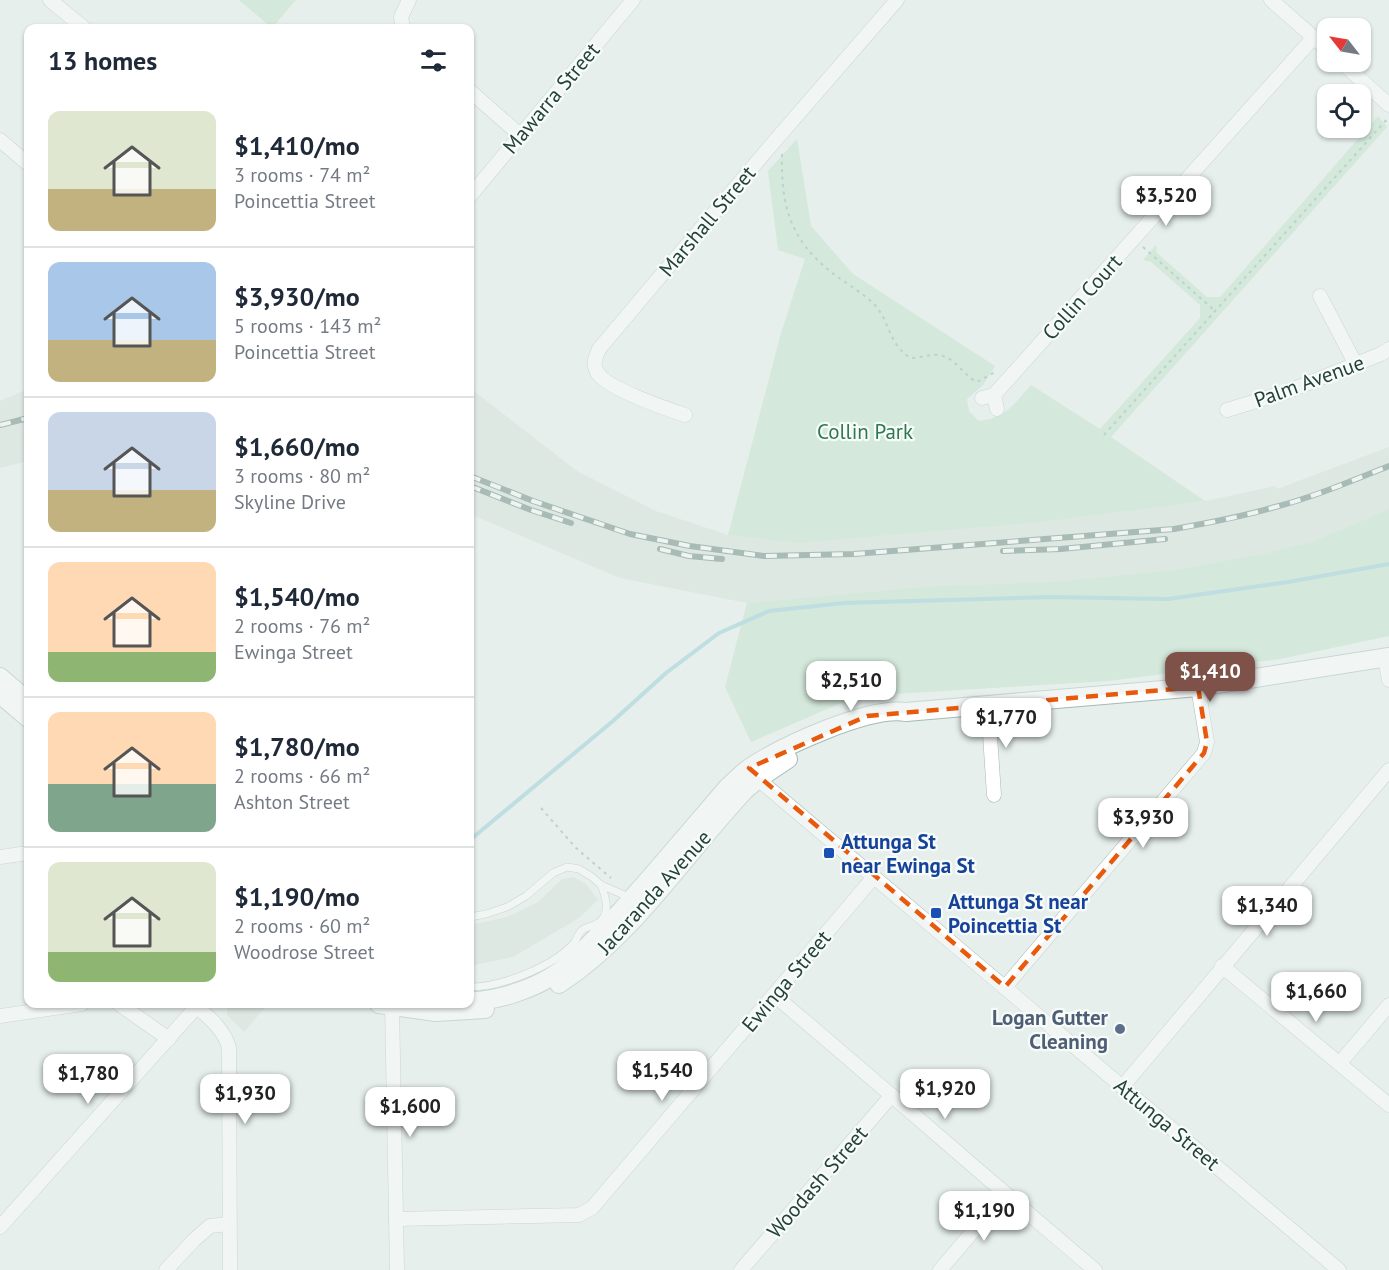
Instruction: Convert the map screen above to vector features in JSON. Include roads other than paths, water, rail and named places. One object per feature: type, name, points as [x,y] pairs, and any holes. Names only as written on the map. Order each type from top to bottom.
[{"type":"street","points":[[50,0],[79,24]]},
{"type":"street","points":[[402,24],[400,17],[409,0]]},
{"type":"street","name":"Mawarra Street","points":[[474,191],[633,0]]},
{"type":"street","name":"Marshall Street","points":[[685,415],[655,405],[606,381],[597,373],[594,361],[599,349],[897,0]]},
{"type":"street","points":[[1271,0],[1317,40]]},
{"type":"street","name":"Collin Court","points":[[991,401],[1314,37]]},
{"type":"street","points":[[1353,72],[1388,101]]},
{"type":"street","points":[[474,95],[520,135]]},
{"type":"street","points":[[0,140],[24,161]]},
{"type":"street","points":[[1320,296],[1355,363]]},
{"type":"street","name":"Palm Avenue","points":[[1227,410],[1286,392],[1389,349]]},
{"type":"street","points":[[1387,658],[1389,680]]},
{"type":"street","name":"Jacaranda Avenue","points":[[474,1000],[507,994],[535,985],[559,972],[580,954],[602,926],[632,899],[727,788],[754,773],[787,748],[839,725],[896,710],[988,705],[1198,687],[1387,658]]},
{"type":"street","points":[[0,677],[24,698]]},
{"type":"street","points":[[1005,987],[1204,753],[1207,742],[1198,687]]},
{"type":"street","points":[[0,693],[24,714]]},
{"type":"street","points":[[988,705],[994,795]]},
{"type":"street","points":[[1123,1086],[1389,770]]},
{"type":"street","name":"Jacaranda Avenue","points":[[412,1008],[436,1012],[490,1008],[519,1001],[557,985],[585,967],[614,941],[731,805],[754,773]]},
{"type":"street","name":"Attunga Street","points":[[754,773],[1339,1270]]},
{"type":"street","points":[[0,857],[24,854]]},
{"type":"street","name":"Ewinga Street","points":[[396,1219],[579,1215],[592,1208],[874,877]]},
{"type":"street","points":[[1222,966],[1389,1105]]},
{"type":"street","points":[[774,995],[1095,1270]]},
{"type":"street","points":[[1340,1063],[1389,1005]]},
{"type":"street","points":[[0,1016],[55,1008]]},
{"type":"street","points":[[125,1008],[168,1039]]},
{"type":"street","points":[[0,1227],[195,1008]]},
{"type":"street","points":[[201,1008],[221,1032],[229,1048],[230,1270]]},
{"type":"street","points":[[387,1008],[397,1270]]},
{"type":"street","name":"Woodash Street","points":[[741,1270],[892,1095]]},
{"type":"street","points":[[940,1270],[1005,1194]]},
{"type":"street","points":[[166,1270],[210,1226],[228,1224]]},
{"type":"lane","points":[[474,916],[507,907],[526,896],[554,873],[567,867],[579,869],[601,885],[632,899],[640,897],[650,890],[669,867],[688,856]]},
{"type":"lane","points":[[474,986],[504,981],[534,970],[575,942],[582,930],[602,926],[607,904],[601,885]]},
{"type":"waterway","points":[[474,837],[613,721],[666,673],[719,633],[769,611],[844,603],[1050,597],[1168,599],[1288,582],[1389,564]]},
{"type":"railway","points":[[0,425],[24,419]]},
{"type":"railway","points":[[474,478],[533,501],[630,534],[690,546],[764,556],[854,554],[1174,529],[1237,517],[1290,503],[1389,466]]},
{"type":"railway","points":[[474,488],[571,523]]},
{"type":"railway","points":[[1003,551],[1061,549],[1165,539]]},
{"type":"railway","points":[[660,549],[689,556],[722,559]]},
{"type":"place","name":"Attunga St near Ewinga St","points":[[829,853]]},
{"type":"place","name":"Attunga St near Poincettia St","points":[[936,913]]},
{"type":"place","name":"Logan Gutter Cleaning","points":[[1120,1029]]},
{"type":"park label","name":"Collin Park","points":[[865,431]]}]
